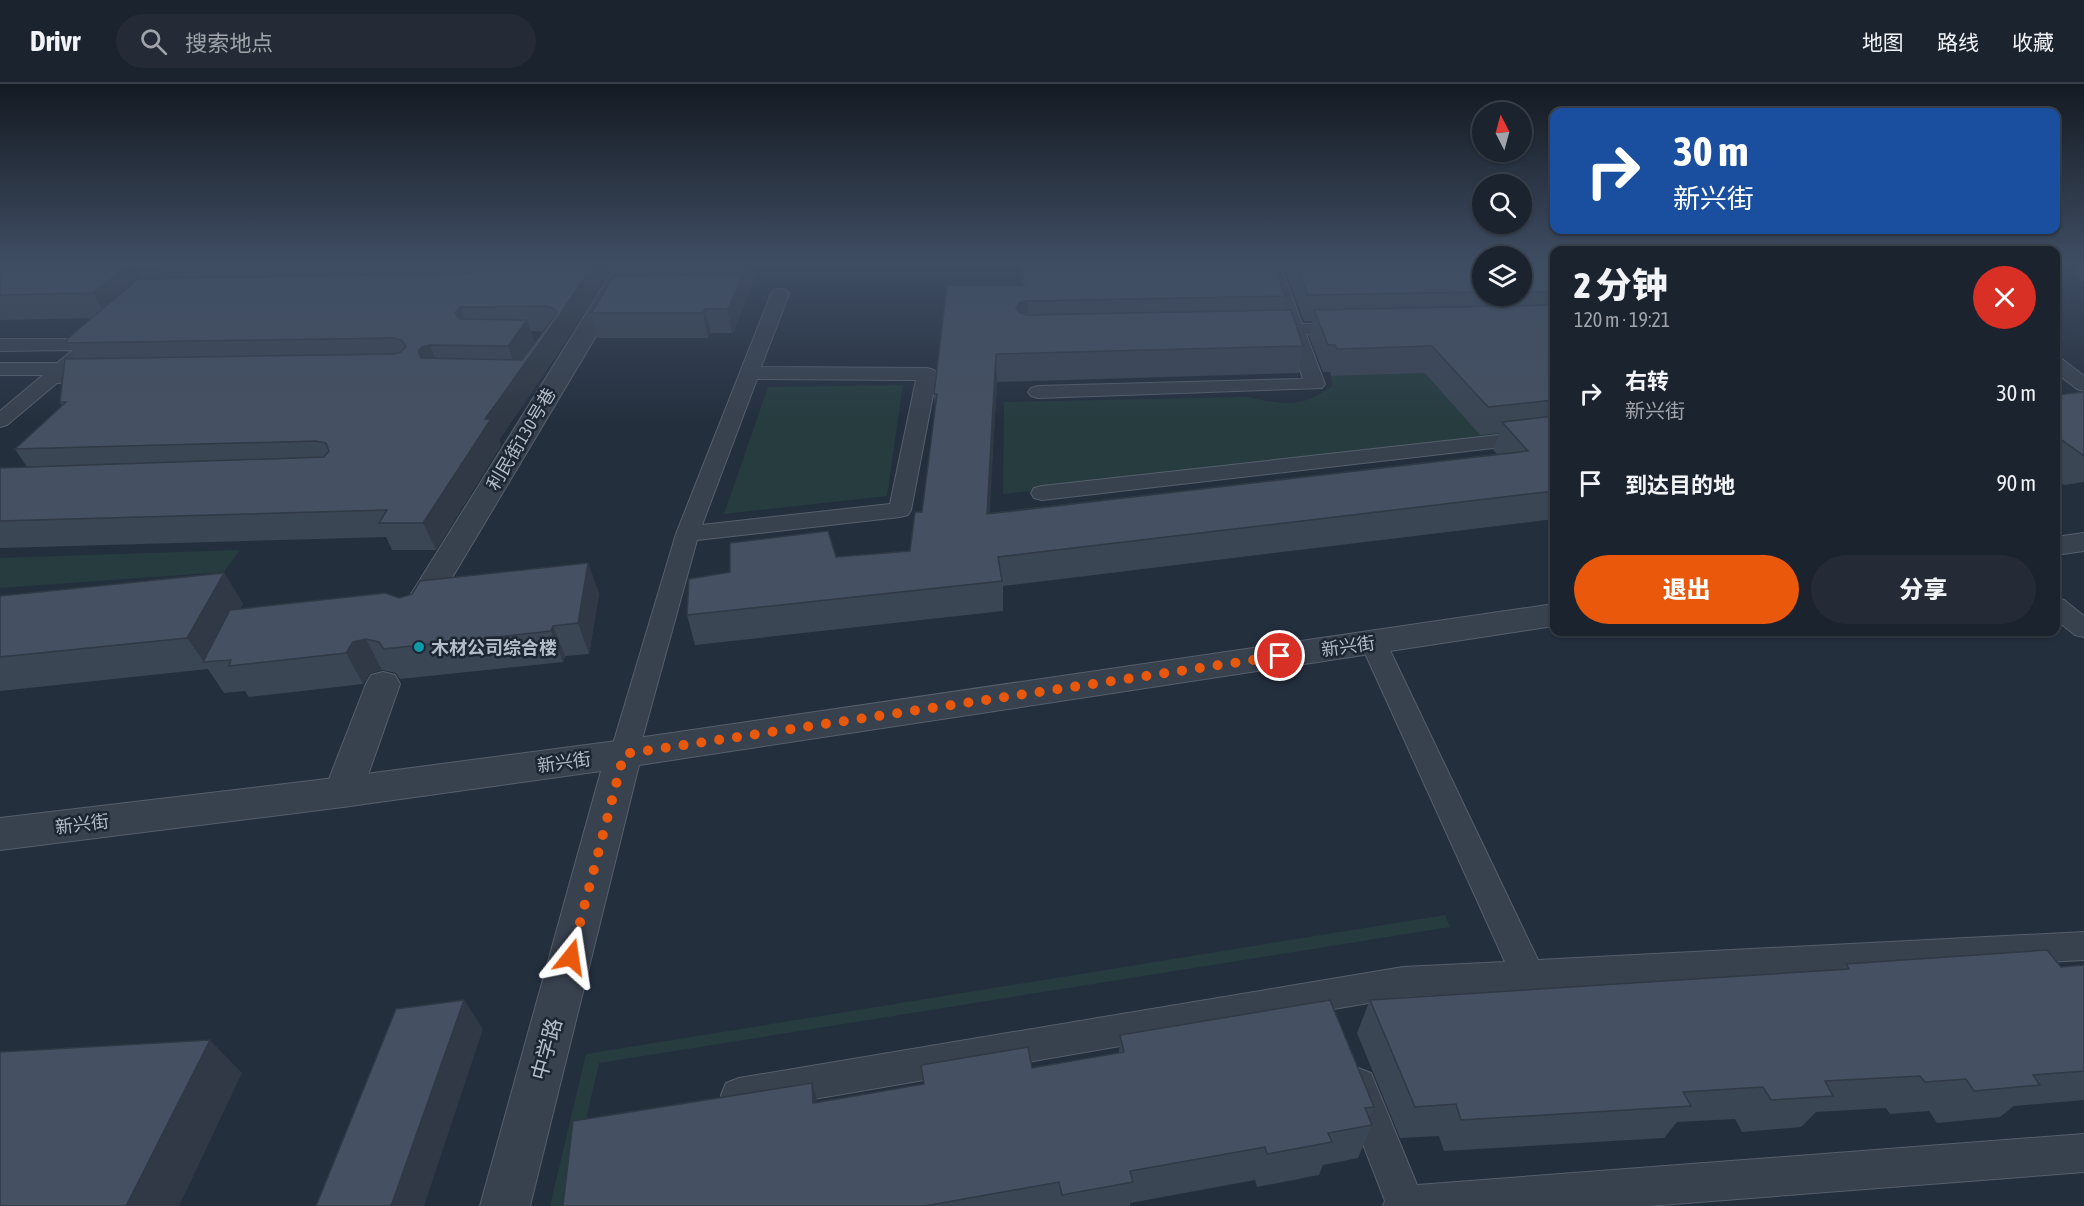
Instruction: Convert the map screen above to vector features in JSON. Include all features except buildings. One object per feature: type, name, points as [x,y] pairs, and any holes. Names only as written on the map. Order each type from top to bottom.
[{"type":"street","name":"利民街130号巷","points":[[414,615],[561,355],[598,316]]},
{"type":"street","points":[[2060,545],[2084,542]]},
{"type":"street","name":"新兴街","points":[[0,834],[343,792],[624,754],[1550,616]]},
{"type":"street","points":[[343,792],[384,684]]},
{"type":"street","name":"中学路","points":[[505,1206],[624,754]]},
{"type":"lane","points":[[624,754],[687,534],[772,316]]},
{"type":"lane","points":[[1038,392],[1315,384],[1291,316]]},
{"type":"lane","points":[[0,421],[116,323]]},
{"type":"lane","points":[[1249,330],[1366,328]]},
{"type":"lane","points":[[0,345],[92,344]]},
{"type":"lane","points":[[2060,367],[2084,386]]},
{"type":"lane","points":[[0,369],[112,376]]},
{"type":"lane","points":[[687,534],[900,510],[927,374],[750,373]]},
{"type":"lane","points":[[1042,493],[1550,435]]},
{"type":"lane","points":[[2060,610],[2084,629]]},
{"type":"lane","points":[[1373,642],[1528,975]]},
{"type":"lane","points":[[711,1100],[1404,982],[2084,946]]},
{"type":"lane","points":[[1322,995],[1404,1206],[2084,1153]]},
{"type":"green space","points":[[1550,369],[1550,430],[1003,494],[1004,402],[1248,397],[1271,402],[1292,403],[1311,398],[1332,386],[1331,376]]},
{"type":"green space","points":[[903,385],[887,496],[724,514],[768,387]]},
{"type":"green space","points":[[240,550],[224,572],[0,588],[0,558]]},
{"type":"green space","points":[[1445,915],[1450,927],[599,1063],[566,1206],[550,1206],[586,1054]]},
{"type":"place","name":"木材公司综合楼","points":[[419,647]]},
{"type":"route","points":[[571,957],[624,754],[1280,656]]}]
